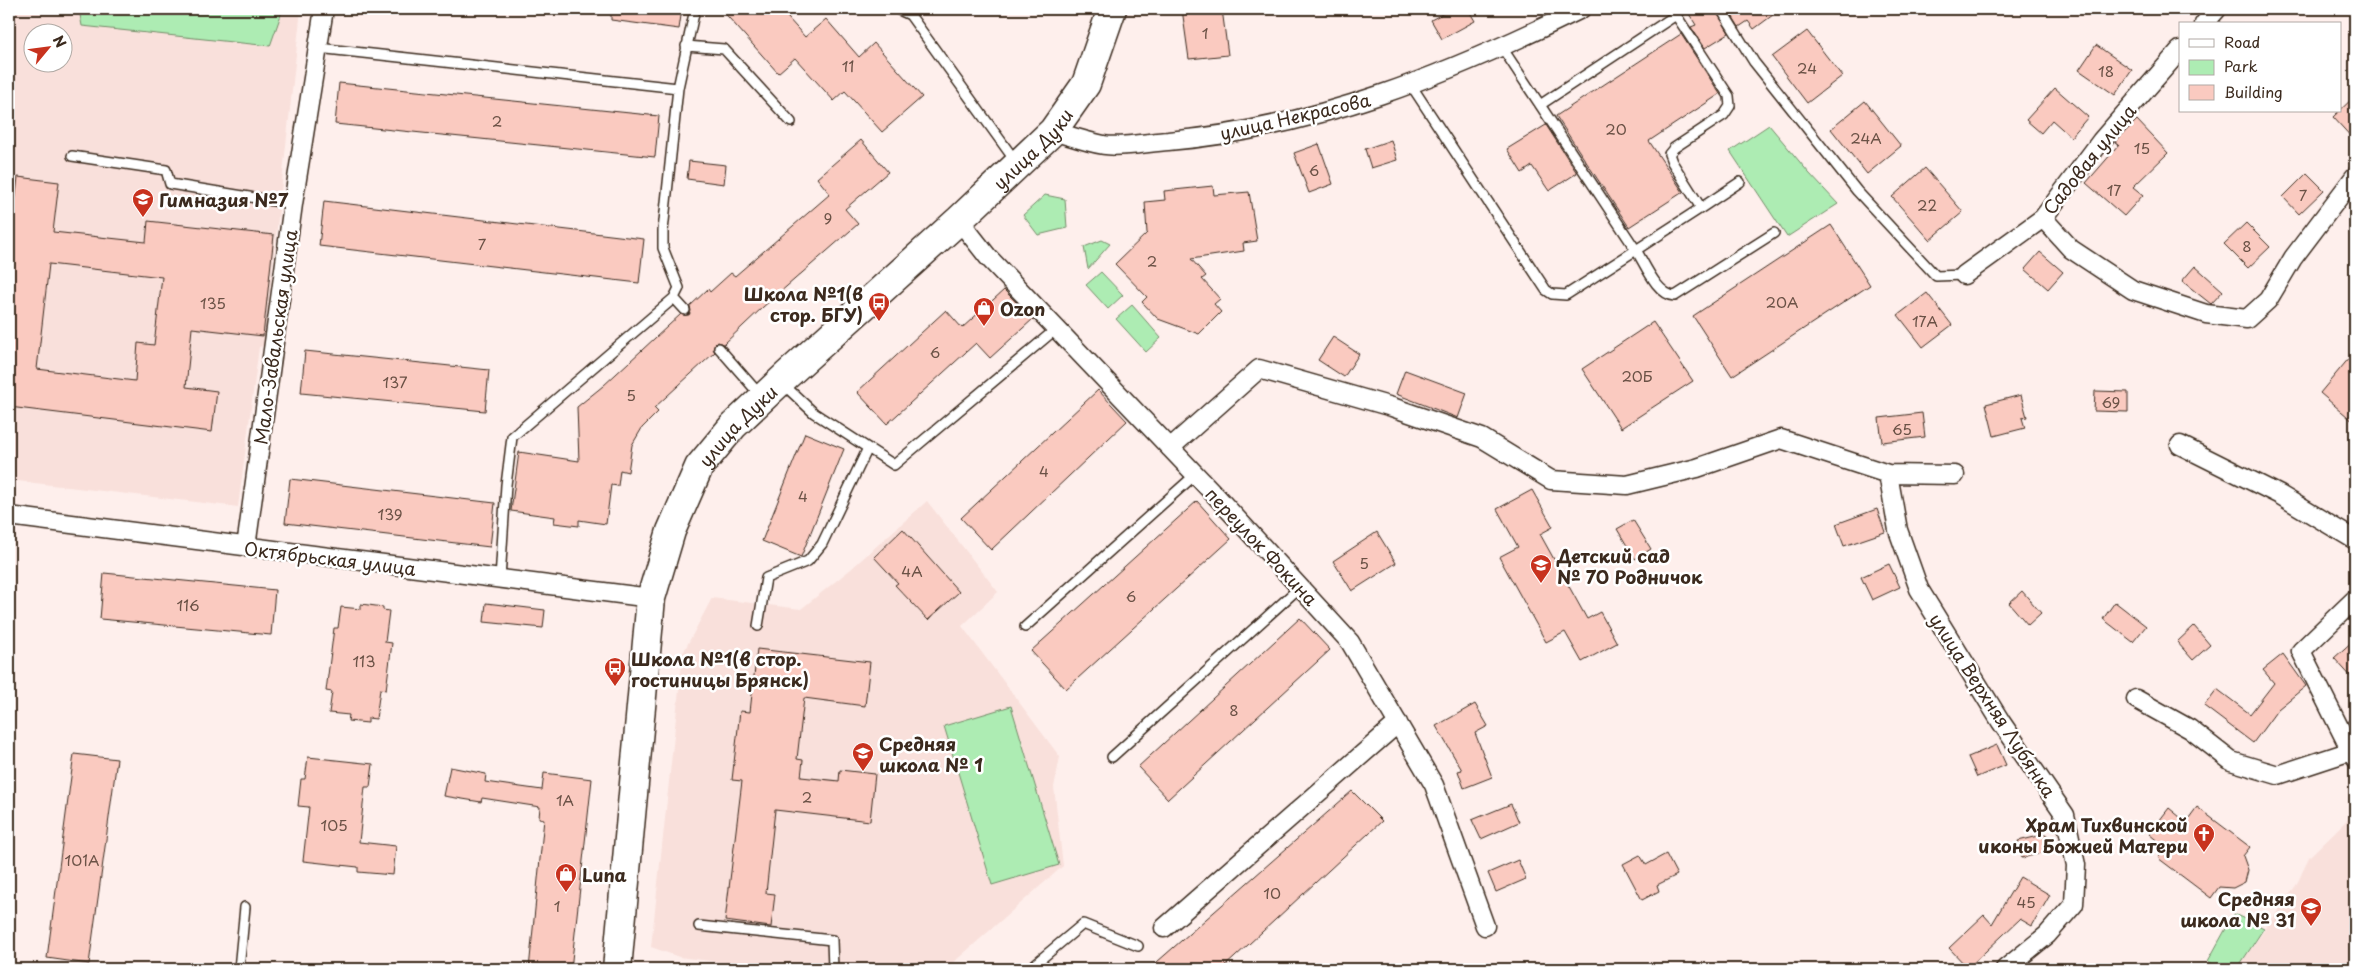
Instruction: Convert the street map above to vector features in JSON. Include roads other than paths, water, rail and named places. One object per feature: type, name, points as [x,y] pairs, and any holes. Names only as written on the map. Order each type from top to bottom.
[{"type":"main road","name":"улица Дуки","points":[[617,969],[651,598],[671,531],[699,467],[734,426],[771,390],[959,220],[1053,131],[1086,84],[1112,9]]},
{"type":"street","name":"Мало-Завальская улица","points":[[246,547],[293,204],[324,9]]},
{"type":"street","name":"улица Некрасова","points":[[1053,131],[1106,146],[1193,139],[1251,130],[1327,113],[1411,85],[1502,46],[1581,9]]},
{"type":"street","points":[[2206,22],[2218,9]]},
{"type":"street","name":"Садовая улица","points":[[1964,275],[2043,218],[2101,141],[2179,51]]},
{"type":"street","points":[[2043,218],[2071,250],[2133,290],[2206,314],[2247,320],[2268,300],[2293,258],[2355,176]]},
{"type":"street","name":"переулок Фокина","points":[[959,220],[988,257],[1196,474],[1350,642],[1434,785],[1485,926]]},
{"type":"street","points":[[1170,448],[1259,370],[1392,407],[1482,438],[1551,480],[1627,485],[1697,468],[1782,439],[1888,474],[1955,475]]},
{"type":"street","points":[[2180,445],[2280,495],[2355,540]]},
{"type":"street","name":"улица Верхняя Лубянка","points":[[1888,474],[1898,530],[1919,589],[2001,722],[2065,815],[2076,865],[2074,904],[2047,935],[2005,969]]},
{"type":"street","name":"Октябрьская улица","points":[[9,516],[651,598]]},
{"type":"street","points":[[2136,699],[2190,729],[2231,761],[2278,775],[2353,754],[2301,651],[2355,599]]},
{"type":"street","points":[[1164,928],[1398,723]]},
{"type":"street","points":[[617,969],[622,969]]},
{"type":"lane","points":[[500,579],[512,437],[674,298],[679,288],[663,248],[678,88],[695,9]]},
{"type":"lane","points":[[897,9],[910,15],[1017,165]]},
{"type":"lane","points":[[1721,9],[1754,62],[1858,191],[1936,276],[1964,275]]},
{"type":"lane","points":[[1540,105],[1674,12],[1731,101],[1728,111],[1724,115],[1674,148],[1669,154],[1701,208]]},
{"type":"lane","points":[[686,46],[724,49],[791,122]]},
{"type":"lane","points":[[1502,46],[1662,290],[1669,296],[1675,296],[1774,232]]},
{"type":"lane","points":[[318,48],[678,88]]},
{"type":"lane","points":[[1411,85],[1546,290],[1552,294],[1566,295],[1740,182]]},
{"type":"lane","points":[[72,156],[166,170],[170,184],[293,204]]},
{"type":"lane","points":[[674,298],[685,310]]},
{"type":"lane","points":[[719,348],[771,390],[814,414],[894,465],[1056,329]]},
{"type":"lane","points":[[758,626],[766,578],[808,560],[822,544],[868,448]]},
{"type":"lane","points":[[1025,627],[1196,474]]},
{"type":"lane","points":[[1112,757],[1300,588]]},
{"type":"lane","points":[[239,969],[245,907]]},
{"type":"lane","points":[[1030,969],[1083,924],[1138,946]]},
{"type":"lane","points":[[699,926],[832,940],[832,969]]},
{"type":"place","name":"Гимназия №7","points":[[143,218]]},
{"type":"place","name":"Школа №1(в стор. БГУ)","points":[[879,322]]},
{"type":"place","name":"Ozon","points":[[984,327]]},
{"type":"place","name":"Детский сад № 70 Родничок","points":[[1541,584]]},
{"type":"place","name":"Школа №1(в стор. гостиницы Брянск)","points":[[615,687]]},
{"type":"place","name":"Средняя школа № 1","points":[[863,772]]},
{"type":"place","name":"Храм Тихвинской иконы Божией Матери","points":[[2204,853]]},
{"type":"place","name":"Luna","points":[[566,893]]},
{"type":"place","name":"Средняя школа № 31","points":[[2311,927]]}]
